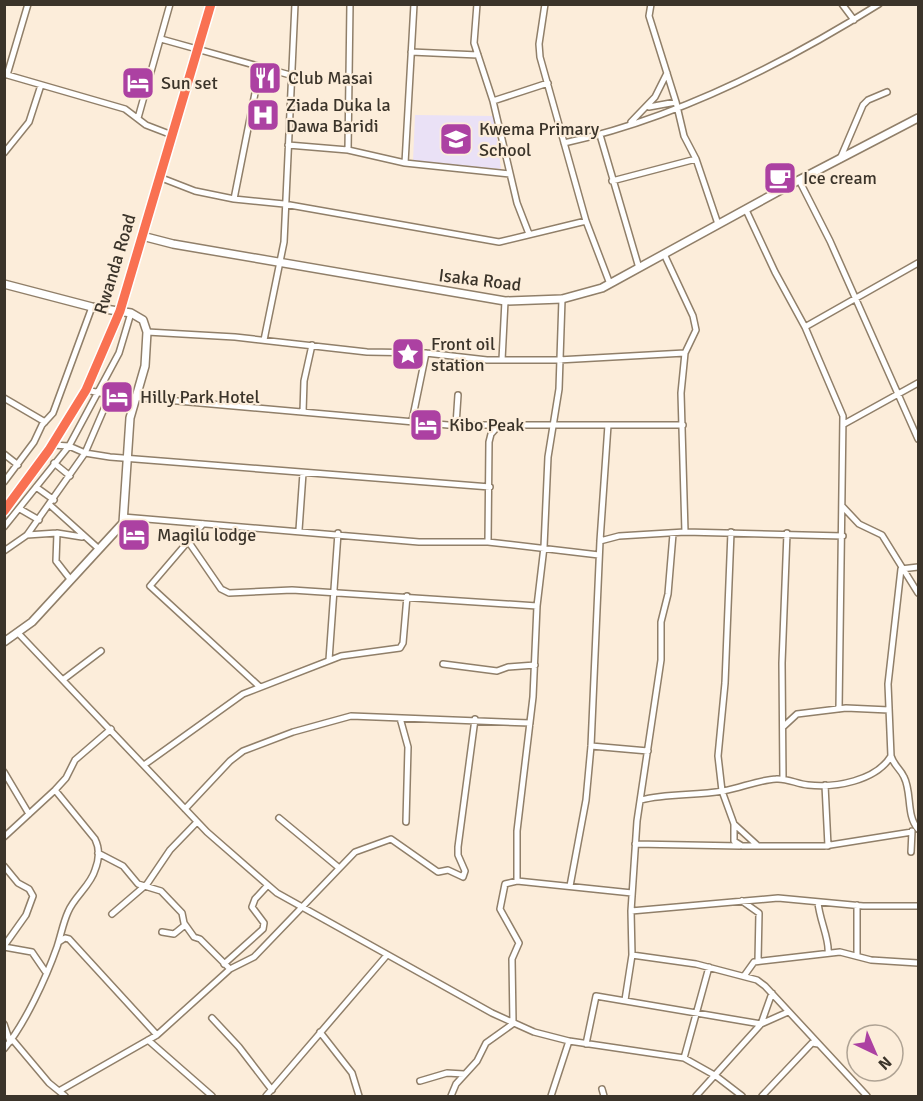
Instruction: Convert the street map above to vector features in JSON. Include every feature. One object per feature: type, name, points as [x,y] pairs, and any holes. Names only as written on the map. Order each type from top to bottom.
[{"type":"highway","name":"Rwanda Road","points":[[6,507],[53,445],[86,390],[120,311],[211,4]]},
{"type":"street","points":[[28,4],[6,74],[125,110],[146,126],[172,135]]},
{"type":"street","points":[[138,118],[170,4]]},
{"type":"street","points":[[264,340],[284,242],[295,4]]},
{"type":"street","points":[[348,150],[350,4]]},
{"type":"street","points":[[405,163],[414,4]]},
{"type":"street","points":[[477,4],[474,43],[493,101],[510,174],[529,234]]},
{"type":"street","points":[[545,4],[539,45],[540,57],[586,221],[610,284]]},
{"type":"street","points":[[651,4],[649,16],[677,105],[684,136],[696,159],[718,224]]},
{"type":"street","points":[[842,4],[854,20]]},
{"type":"street","points":[[564,143],[600,135],[763,68],[854,20],[879,4]]},
{"type":"street","points":[[161,39],[290,75]]},
{"type":"street","points":[[411,52],[478,55]]},
{"type":"street","points":[[234,199],[260,68]]},
{"type":"street","points":[[629,124],[660,90],[667,73]]},
{"type":"street","points":[[493,101],[548,82]]},
{"type":"street","points":[[4,153],[29,123],[41,85]]},
{"type":"street","points":[[840,159],[863,105],[868,100],[886,92]]},
{"type":"street","points":[[646,108],[677,105]]},
{"type":"street","name":"Isaka Road","points":[[142,236],[173,244],[505,302],[582,296],[610,284],[918,118]]},
{"type":"street","points":[[600,135],[639,268]]},
{"type":"street","points":[[288,145],[348,150],[405,163],[510,174]]},
{"type":"street","points":[[612,181],[696,159]]},
{"type":"street","points":[[159,177],[195,191],[234,199],[284,204],[499,242],[586,221]]},
{"type":"street","points":[[800,180],[856,298],[918,439]]},
{"type":"street","points":[[746,210],[805,327],[844,424],[839,709]]},
{"type":"street","points":[[664,254],[693,316],[696,330],[686,353],[681,393],[685,532]]},
{"type":"street","points":[[805,327],[918,263]]},
{"type":"street","points":[[4,284],[92,307],[131,313],[143,320],[147,332],[145,366],[135,395],[125,458],[123,517],[119,529],[19,634],[4,642]]},
{"type":"street","points":[[517,881],[517,831],[535,665],[537,606],[544,548],[548,457],[555,424],[562,299]]},
{"type":"street","points":[[502,360],[505,302]]},
{"type":"street","points":[[4,482],[18,465],[58,403],[92,307]]},
{"type":"street","points":[[4,527],[69,446],[119,353],[131,313]]},
{"type":"street","points":[[147,332],[264,340],[367,352],[426,353],[502,360],[558,360],[686,353]]},
{"type":"street","points":[[303,412],[304,381],[312,345]]},
{"type":"street","points":[[412,421],[426,353]]},
{"type":"street","points":[[844,424],[918,383]]},
{"type":"street","points":[[86,390],[110,395],[135,395],[456,425],[683,425]]},
{"type":"street","points":[[4,551],[27,536],[70,476],[85,453],[110,395]]},
{"type":"street","points":[[456,425],[458,395]]},
{"type":"street","points":[[4,398],[45,422]]},
{"type":"street","points":[[488,542],[489,442],[494,429],[499,425]]},
{"type":"street","points":[[570,886],[586,800],[591,746],[599,555],[608,425]]},
{"type":"street","points":[[53,445],[69,446],[85,453],[125,458],[490,487]]},
{"type":"street","points":[[4,454],[18,465]]},
{"type":"street","points":[[54,463],[70,476]]},
{"type":"street","points":[[299,530],[303,472]]},
{"type":"street","points":[[36,487],[83,537],[99,549]]},
{"type":"street","points":[[843,506],[859,524],[882,535],[918,594]]},
{"type":"street","points":[[20,509],[39,520]]},
{"type":"street","points":[[123,517],[338,533],[419,542],[488,542],[599,555]]},
{"type":"street","points":[[203,524],[150,586],[260,687]]},
{"type":"street","points":[[600,541],[619,536],[685,532],[843,536]]},
{"type":"street","points":[[731,532],[718,756],[722,791],[734,824],[734,839],[742,846]]},
{"type":"street","points":[[27,536],[57,533],[83,537]]},
{"type":"street","points":[[57,533],[56,561],[70,579]]},
{"type":"street","points":[[329,660],[338,533]]},
{"type":"street","points":[[783,779],[782,728],[787,533]]},
{"type":"street","points":[[625,1000],[632,955],[631,911],[635,843],[661,660],[661,622],[668,594],[673,534]]},
{"type":"street","points":[[188,541],[225,592],[292,590],[537,606]]},
{"type":"street","points":[[901,569],[918,567]]},
{"type":"street","points":[[901,569],[889,673],[889,710],[893,766],[904,777],[913,820],[911,852]]},
{"type":"street","points":[[144,765],[237,698],[260,687],[350,653],[394,651],[400,648],[403,643],[407,596]]},
{"type":"street","points":[[19,634],[197,822],[267,886],[387,955],[534,1032],[568,1041],[684,1058],[716,1076],[742,1096]]},
{"type":"street","points":[[64,679],[101,651]]},
{"type":"street","points":[[443,664],[497,672],[508,667],[535,665]]},
{"type":"street","points":[[782,728],[796,714],[839,709],[889,710]]},
{"type":"street","points":[[185,809],[230,761],[243,751],[293,732],[351,716],[530,723]]},
{"type":"street","points":[[400,718],[408,753],[406,822]]},
{"type":"street","points":[[59,1092],[157,1035],[230,969],[254,957],[338,867],[358,849],[390,838],[438,872],[448,870],[463,877],[465,871],[458,855],[475,720]]},
{"type":"street","points":[[4,837],[55,790],[66,778],[75,760],[111,729]]},
{"type":"street","points":[[591,746],[648,751]]},
{"type":"street","points":[[641,800],[657,796],[669,797],[722,791],[783,779],[808,785],[825,785],[866,777],[882,769],[891,756]]},
{"type":"street","points":[[4,772],[29,814]]},
{"type":"street","points":[[825,785],[828,846]]},
{"type":"street","points":[[4,1049],[11,1040],[58,944],[71,905],[95,872],[98,846],[91,833],[55,790]]},
{"type":"street","points":[[279,818],[338,867]]},
{"type":"street","points":[[913,820],[918,829]]},
{"type":"street","points":[[112,914],[144,886],[170,850],[197,822]]},
{"type":"street","points":[[734,824],[759,846]]},
{"type":"street","points":[[635,843],[828,846],[912,832]]},
{"type":"street","points":[[98,853],[123,866],[138,884],[161,891],[180,910],[185,925],[230,969]]},
{"type":"street","points":[[4,866],[18,883],[29,889],[33,896],[29,909],[4,947],[33,952],[45,971]]},
{"type":"street","points":[[513,1022],[512,959],[519,940],[500,909],[504,884],[517,881],[632,893]]},
{"type":"street","points":[[224,964],[264,927],[252,904],[267,886]]},
{"type":"street","points":[[631,911],[778,898],[857,905],[918,906]]},
{"type":"street","points":[[742,901],[759,913],[758,961]]},
{"type":"street","points":[[818,902],[819,919],[829,942],[828,953]]},
{"type":"street","points":[[857,905],[857,955]]},
{"type":"street","points":[[162,932],[174,934],[185,925]]},
{"type":"street","points":[[58,944],[65,938],[69,939],[157,1035]]},
{"type":"street","points":[[244,947],[254,957]]},
{"type":"street","points":[[744,976],[751,963],[758,961],[828,953],[857,955],[871,960],[918,963]]},
{"type":"street","points":[[266,1096],[387,955]]},
{"type":"street","points":[[632,955],[709,967],[757,980],[772,993],[867,1096]]},
{"type":"street","points":[[684,1058],[709,967]]},
{"type":"street","points":[[696,1096],[762,1024],[772,993]]},
{"type":"street","points":[[586,1044],[595,996],[762,1024],[788,1012]]},
{"type":"street","points":[[212,1018],[239,1047],[272,1090]]},
{"type":"street","points":[[451,1096],[456,1084],[477,1061],[486,1043],[513,1022]]},
{"type":"street","points":[[4,1024],[11,1040],[65,1096]]},
{"type":"street","points":[[320,1032],[348,1067],[359,1096]]},
{"type":"street","points":[[148,1040],[212,1096]]},
{"type":"street","points":[[551,1096],[568,1041]]},
{"type":"street","points":[[762,1096],[797,1056],[812,1043],[819,1044]]},
{"type":"street","points":[[420,1081],[442,1074],[464,1074]]},
{"type":"street","points":[[602,1089],[604,1096]]},
{"type":"shaded area","name":"Kwema Primary School","points":[[415,115],[494,116],[501,169],[413,161]]},
{"type":"place","name":"Club Masai","points":[[265,78]]},
{"type":"place","name":"Sun set","points":[[138,83]]},
{"type":"place","name":"Ziada Duka la Dawa Baridi","points":[[263,115]]},
{"type":"place","name":"Kwema Primary School","points":[[456,139]]},
{"type":"place","name":"Ice cream","points":[[780,178]]},
{"type":"place","name":"Front oil station","points":[[408,354]]},
{"type":"place","name":"Hilly Park Hotel","points":[[117,397]]},
{"type":"place","name":"Kibo Peak","points":[[426,425]]},
{"type":"place","name":"Magilu lodge","points":[[134,535]]}]
